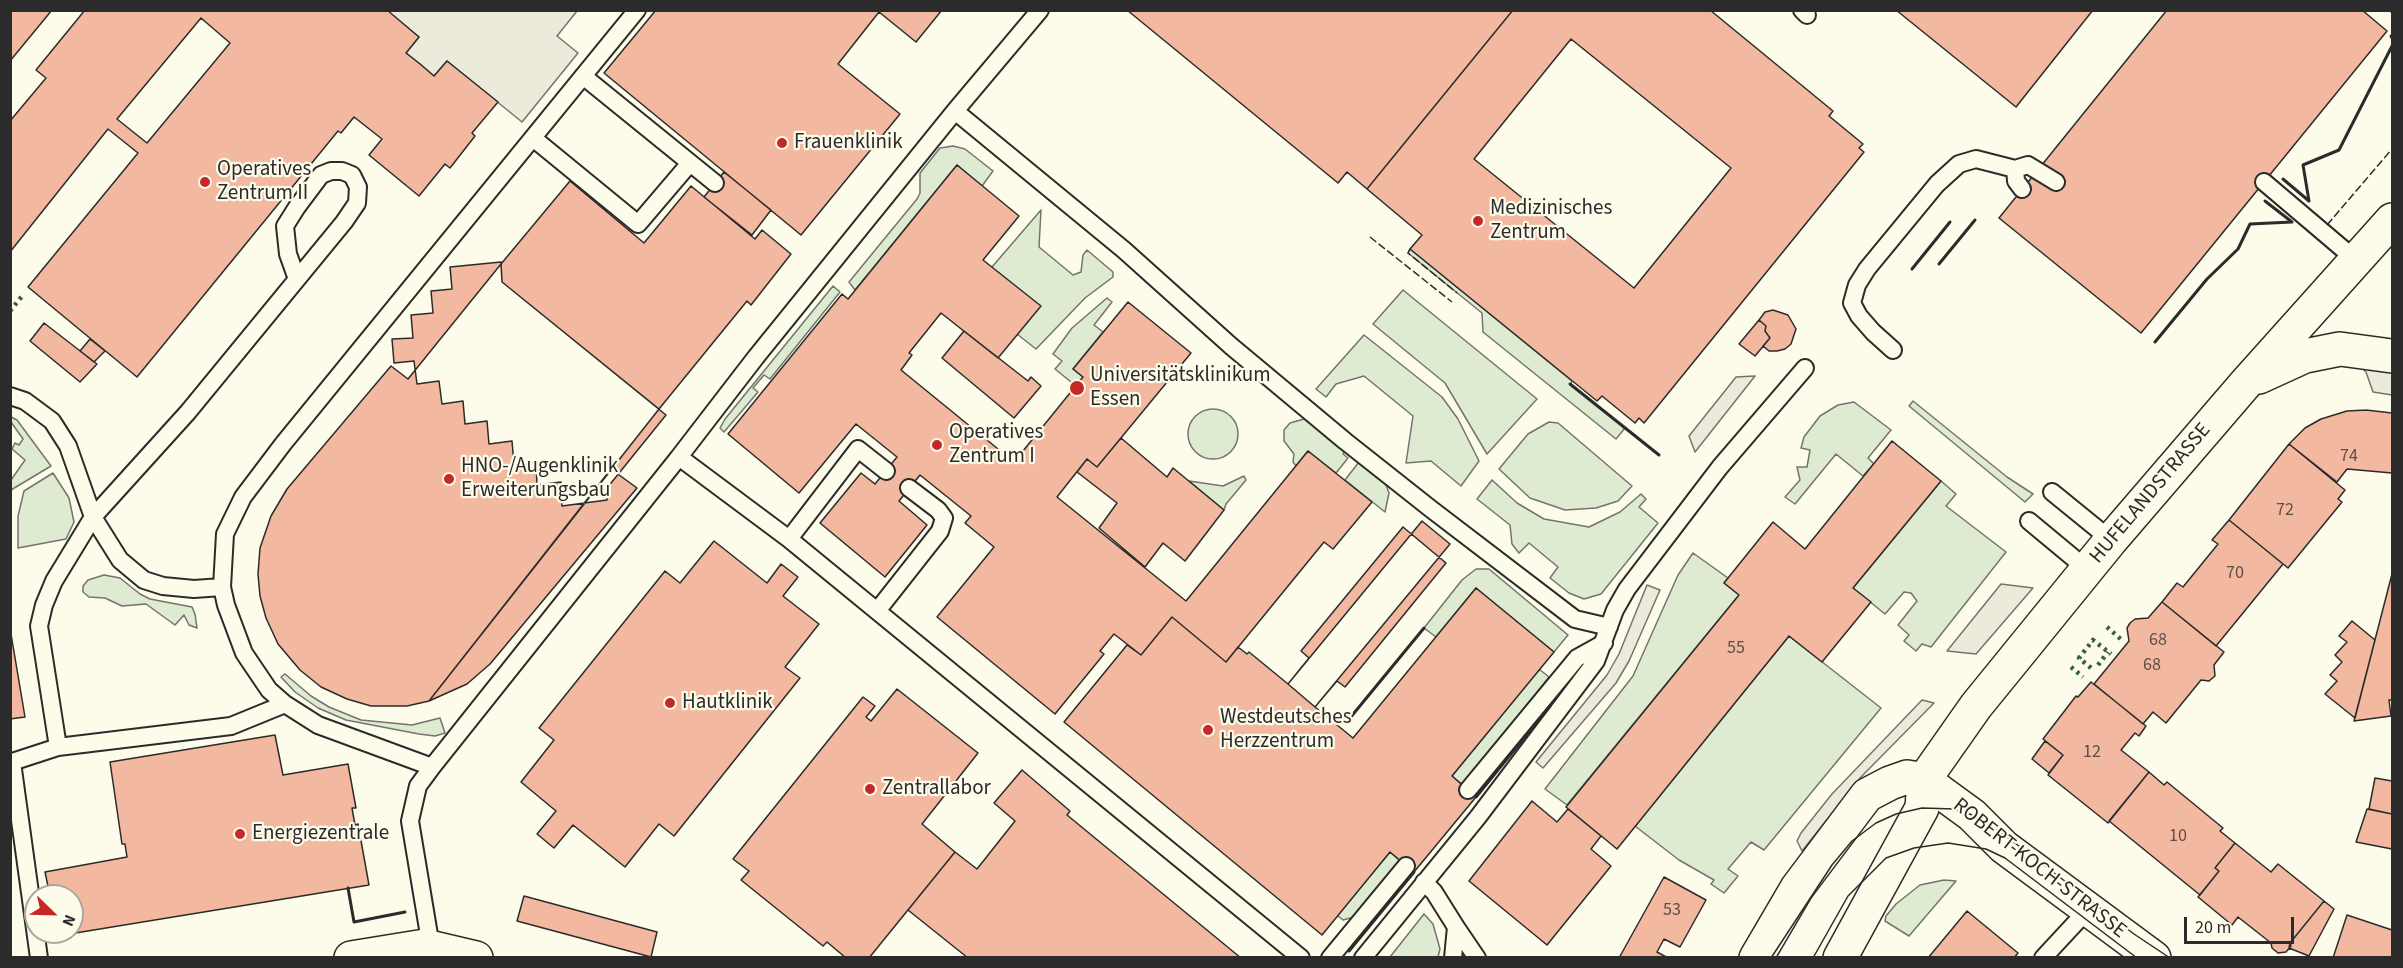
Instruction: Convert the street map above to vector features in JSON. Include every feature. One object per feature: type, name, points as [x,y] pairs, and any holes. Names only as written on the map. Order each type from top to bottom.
[{"type":"main road","name":"HUFELANDSTRASSE","points":[[1840,957],[1922,808],[1924,780],[1976,706],[2111,540],[2246,383],[2392,220]]},
{"type":"main road","points":[[2246,383],[2305,356],[2340,349],[2392,356]]},
{"type":"main road","points":[[1756,957],[1797,888],[1867,795],[1907,777],[1924,780]]},
{"type":"main road","name":"ROBERT-KOCH-STRASSE","points":[[1924,780],[1972,815],[1993,838],[2154,957]]},
{"type":"main road","points":[[351,957],[425,946],[452,953]]},
{"type":"lane","points":[[432,767],[318,725],[285,704],[269,690],[244,653],[226,605],[222,587],[225,534],[243,497],[283,444],[637,10]]},
{"type":"lane","points":[[452,953],[410,821],[418,786],[756,357],[955,111],[1040,10]]},
{"type":"lane","points":[[584,76],[715,183]]},
{"type":"lane","points":[[955,111],[1124,250],[1232,346],[1346,441],[1575,619],[1607,635]]},
{"type":"lane","points":[[533,138],[638,224],[690,163]]},
{"type":"lane","points":[[1893,350],[1859,316],[1852,303],[1857,285],[1867,269],[1937,183],[1959,164],[1976,159],[2014,169],[2028,165],[2056,182]]},
{"type":"lane","points":[[2014,169],[2016,181],[2022,189]]},
{"type":"lane","points":[[58,747],[39,626],[44,605],[54,581],[93,517],[188,412],[344,222],[357,203],[358,187],[352,175],[331,171],[321,175],[285,226],[288,254],[297,279]]},
{"type":"lane","points":[[2264,182],[2356,260]]},
{"type":"lane","points":[[1363,957],[1478,817],[1589,671],[1607,635],[1615,610],[1627,589],[1690,506],[1805,368]]},
{"type":"lane","points":[[10,396],[25,401],[52,422],[68,447],[93,517],[120,560],[144,580],[163,586],[194,589],[222,587]]},
{"type":"lane","points":[[789,539],[858,449],[886,471]]},
{"type":"lane","points":[[679,457],[789,539],[1301,957]]},
{"type":"lane","points":[[877,610],[940,531],[944,518],[938,510],[909,488]]},
{"type":"lane","points":[[2052,492],[2111,540]]},
{"type":"lane","points":[[2029,521],[2088,570]]},
{"type":"lane","points":[[1468,790],[1576,658],[1607,635]]},
{"type":"lane","points":[[39,957],[12,762],[58,747],[231,726],[285,704]]},
{"type":"lane","points":[[1330,957],[1406,866]]},
{"type":"lane","points":[[1424,882],[1434,892],[1477,957]]},
{"type":"lane","points":[[2043,957],[2081,917],[2085,908]]},
{"type":"lane","points":[[1453,957],[1456,927]]},
{"type":"green space","points":[[953,146],[965,149],[993,171],[982,186],[957,165],[855,290],[849,282],[917,199],[920,193],[920,173],[940,148]]},
{"type":"green space","points":[[1041,210],[1039,247],[1073,275],[1081,272],[1083,255],[1087,250],[1113,272],[1113,277],[1085,298],[1036,349],[1017,334],[992,267]]},
{"type":"green space","points":[[1410,249],[1572,381],[1571,384],[1625,428],[1616,439],[1483,332],[1482,313],[1408,253]]},
{"type":"green space","points":[[833,286],[840,292],[770,379],[764,375],[753,388],[758,392],[724,432],[720,428],[725,419]]},
{"type":"green space","points":[[1403,290],[1537,399],[1487,454],[1445,383],[1373,324]]},
{"type":"green space","points":[[1107,298],[1112,302],[1094,325],[1103,332],[1073,369],[1083,377],[1076,386],[1055,369],[1062,361],[1053,354],[1072,328]]},
{"type":"green space","points":[[1364,335],[1442,397],[1458,419],[1479,461],[1461,486],[1431,461],[1406,463],[1413,416],[1364,376],[1336,384],[1326,397],[1316,389]]},
{"type":"green space","points":[[1913,401],[2007,477],[2033,494],[2025,502],[1909,406]]},
{"type":"green space","points":[[1854,402],[1891,430],[1868,458],[1874,464],[1863,476],[1836,454],[1795,504],[1785,497],[1800,480],[1797,467],[1807,467],[1810,450],[1801,448],[1804,437],[1820,416],[1838,405]]},
{"type":"green space","points":[[1208,409],[1218,409],[1231,416],[1238,429],[1238,439],[1231,452],[1218,459],[1208,459],[1199,455],[1192,448],[1188,439],[1188,429],[1192,420],[1199,413]]},
{"type":"green space","points":[[11,417],[17,420],[51,466],[11,490],[11,480],[25,460],[12,449],[15,443],[19,445],[23,439],[11,422]]},
{"type":"green space","points":[[1304,419],[1345,451],[1343,454],[1348,458],[1336,473],[1308,451],[1296,466],[1293,462],[1294,454],[1284,441],[1284,430],[1290,423]]},
{"type":"green space","points":[[1549,422],[1558,423],[1632,486],[1618,501],[1596,508],[1565,510],[1530,498],[1499,469],[1528,434]]},
{"type":"green space","points":[[1359,462],[1385,482],[1389,493],[1385,512],[1345,480]]},
{"type":"green space","points":[[53,473],[69,498],[74,522],[66,539],[18,548],[18,516],[24,491]]},
{"type":"green space","points":[[1244,476],[1246,480],[1226,504],[1224,510],[1189,481],[1223,486]]},
{"type":"green space","points":[[1492,480],[1517,503],[1544,519],[1589,527],[1620,512],[1641,494],[1646,499],[1639,507],[1658,523],[1601,594],[1584,599],[1569,593],[1550,578],[1558,567],[1529,543],[1519,553],[1512,544],[1510,525],[1477,499]]},
{"type":"green space","points":[[1941,481],[1956,494],[1946,506],[2006,552],[1931,647],[1922,644],[1916,651],[1904,641],[1909,635],[1898,625],[1917,601],[1911,593],[1904,592],[1885,614],[1853,588]]},
{"type":"green space","points":[[1693,553],[1728,578],[1724,583],[1739,595],[1567,805],[1545,789],[1633,676],[1678,575]]},
{"type":"green space","points":[[1476,569],[1489,569],[1568,635],[1554,652],[1476,588],[1436,637],[1424,628],[1462,580]]},
{"type":"green space","points":[[104,575],[120,578],[150,599],[192,607],[197,628],[189,625],[184,615],[175,625],[146,604],[122,606],[105,598],[89,597],[83,592],[83,586],[88,580]]},
{"type":"green space","points":[[1789,636],[1881,708],[1764,850],[1751,842],[1728,869],[1738,876],[1724,893],[1711,884],[1714,880],[1679,860],[1635,826]]},
{"type":"green space","points":[[1539,669],[1549,677],[1463,785],[1452,776]]},
{"type":"green space","points":[[285,674],[311,696],[329,707],[361,720],[412,725],[440,718],[445,733],[435,736],[419,734],[346,720],[318,708],[295,692],[281,677]]},
{"type":"green space","points":[[1390,852],[1400,861],[1354,917],[1343,920],[1337,915]]},
{"type":"green space","points":[[1944,880],[1956,881],[1909,936],[1885,921],[1886,916],[1896,904],[1920,885]]},
{"type":"green space","points":[[1424,914],[1433,924],[1440,949],[1438,957],[1390,957]]},
{"type":"shaded area","points":[[387,11],[577,11],[557,36],[578,53],[522,122],[447,61],[434,76],[406,53],[419,37]]},
{"type":"shaded area","points":[[2361,367],[2392,370],[2392,395],[2373,392],[2366,372]]},
{"type":"shaded area","points":[[1755,376],[1695,452],[1689,436],[1736,377]]},
{"type":"shaded area","points":[[2001,584],[2033,588],[1976,654],[1947,651]]},
{"type":"shaded area","points":[[1647,585],[1660,590],[1629,661],[1616,683],[1543,768],[1536,762],[1607,675],[1619,654]]},
{"type":"shaded area","points":[[1922,700],[1934,703],[1861,777],[1802,851],[1797,841],[1801,833],[1832,794]]},
{"type":"building","points":[[10,10],[52,10],[10,61]]},
{"type":"building","name":"Operatives Zentrum II","points":[[85,10],[387,10],[419,37],[406,53],[434,76],[447,61],[498,102],[472,133],[475,136],[450,168],[445,164],[419,196],[369,155],[382,139],[354,117],[341,133],[338,131],[137,377],[28,287],[138,153],[108,129],[10,252],[10,121],[46,78],[36,70]],"holes":[[[201,18],[230,43],[147,143],[117,119]]]},
{"type":"building","name":"Frauenklinik","points":[[656,10],[942,10],[916,42],[879,12],[838,64],[900,114],[801,235],[604,73]]},
{"type":"building","points":[[1127,10],[1513,10],[1367,189],[1347,172],[1338,183]]},
{"type":"building","name":"Medizinisches Zentrum","points":[[1513,10],[1710,10],[1833,111],[1829,116],[1863,144],[1859,148],[1864,152],[1644,423],[1639,418],[1635,423],[1602,396],[1597,401],[1410,249],[1422,235],[1367,189]],"holes":[[[1571,39],[1731,168],[1634,288],[1474,159]]]},
{"type":"building","points":[[1896,10],[2093,10],[2016,107]]},
{"type":"building","points":[[2167,10],[2362,10],[2387,31],[2141,333],[1999,218]]},
{"type":"building","name":"Operatives Zentrum I","points":[[957,165],[1019,216],[983,260],[1041,306],[998,358],[941,313],[909,353],[912,355],[901,370],[1014,462],[1083,377],[1073,369],[1128,302],[1191,353],[1097,467],[1087,459],[1057,497],[1186,601],[1308,451],[1372,502],[1333,549],[1324,542],[1226,662],[1172,617],[1141,655],[1114,634],[1100,651],[1104,654],[1055,714],[937,617],[994,547],[965,523],[971,516],[920,475],[899,501],[927,525],[885,577],[820,523],[861,473],[875,484],[897,457],[856,424],[799,493],[728,434],[842,294],[848,299]]},
{"type":"building","points":[[724,172],[771,210],[752,235],[704,197]]},
{"type":"building","points":[[570,181],[644,243],[691,186],[755,239],[762,230],[791,254],[751,305],[747,301],[659,409],[502,282],[501,264]]},
{"type":"building","points":[[501,262],[502,282],[666,415],[607,488],[607,500],[562,506],[561,482],[537,485],[536,462],[514,465],[512,441],[489,444],[487,421],[465,424],[463,401],[442,404],[439,381],[417,384],[414,361],[394,363],[392,339],[413,338],[411,315],[433,313],[431,291],[452,289],[450,267]]},
{"type":"building","name":"HNO-/Augenklinik Erweiterungsbau","points":[[501,264],[502,282],[659,409],[429,701],[407,706],[371,706],[347,699],[321,687],[300,670],[278,644],[266,618],[260,596],[258,574],[260,548],[271,516],[287,489],[391,366],[408,379]]},
{"type":"building","points":[[1773,310],[1788,315],[1796,329],[1791,344],[1785,349],[1769,351],[1763,346],[1770,338],[1765,331],[1766,326],[1759,320],[1765,312]]},
{"type":"building","points":[[1759,320],[1766,326],[1765,331],[1770,338],[1755,356],[1739,344]]},
{"type":"building","points":[[44,323],[97,364],[80,382],[30,341]]},
{"type":"building","points":[[964,331],[1028,381],[1031,377],[1041,386],[1014,418],[942,358]]},
{"type":"building","points":[[90,339],[105,351],[94,362],[80,351]]},
{"type":"building","points":[[2366,410],[2392,413],[2392,473],[2347,469],[2337,482],[2289,444],[2305,428],[2321,419],[2347,411]]},
{"type":"building","points":[[1121,438],[1167,477],[1173,468],[1224,510],[1185,561],[1163,543],[1145,567],[1099,528],[1117,503],[1077,472],[1087,459],[1097,467]]},
{"type":"building","points":[[1892,441],[1941,481],[1853,588],[1871,602],[1822,662],[1789,636],[1617,849],[1566,807],[1739,595],[1724,583],[1773,522],[1805,549]]},
{"type":"building","points":[[2289,444],[2345,490],[2338,499],[2342,502],[2288,568],[2229,520]]},
{"type":"building","name":"HNO-/Augenklinik Erweiterungsbau","points":[[611,469],[637,488],[490,664],[467,684],[429,701]]},
{"type":"building","points":[[2229,520],[2283,564],[2216,646],[2162,602],[2177,583],[2183,587],[2218,544],[2212,540]]},
{"type":"building","points":[[1422,521],[1450,544],[1315,707],[1288,684]]},
{"type":"building","name":"Westdeutsches Herzzentrum","points":[[1403,527],[1446,563],[1345,687],[1337,681],[1315,707],[1353,738],[1476,588],[1554,652],[1452,776],[1476,797],[1414,872],[1390,852],[1322,935],[1064,722],[1127,645],[1141,655],[1172,617],[1226,662],[1238,647],[1247,654],[1249,652],[1288,684],[1309,658],[1301,651]]},
{"type":"building","name":"Hautklinik","points":[[714,541],[767,583],[781,564],[798,577],[783,596],[819,624],[785,667],[800,678],[674,836],[659,824],[625,867],[573,825],[554,848],[537,834],[556,811],[521,782],[554,740],[539,728],[665,571],[680,583]]},
{"type":"building","points":[[2392,574],[2392,700],[2389,700],[2391,716],[2354,721]]},
{"type":"building","points":[[2162,602],[2224,652],[2214,665],[2215,676],[2209,681],[2201,680],[2166,723],[2153,712],[2143,724],[2094,684],[2129,641],[2127,628],[2130,623],[2135,619],[2148,618]]},
{"type":"building","points":[[2352,621],[2375,640],[2355,718],[2325,694],[2337,681],[2330,675],[2342,662],[2335,655],[2347,642],[2339,636]]},
{"type":"building","points":[[10,628],[25,717],[10,719]]},
{"type":"building","points":[[2091,682],[2146,726],[2139,736],[2135,733],[2121,750],[2149,772],[2108,823],[2048,775],[2063,755],[2043,739],[2076,696],[2078,697]]},
{"type":"building","name":"Zentrallabor","points":[[897,689],[978,753],[922,824],[955,852],[869,958],[846,958],[827,942],[823,946],[741,880],[749,871],[733,859],[863,697],[875,706],[866,717],[871,721]]},
{"type":"building","name":"Energiezentrale","points":[[275,735],[283,775],[348,764],[356,808],[352,808],[355,825],[358,824],[369,885],[84,932],[84,884],[48,884],[45,872],[127,857],[125,844],[122,844],[110,762]]},
{"type":"building","points":[[2045,741],[2063,755],[2049,773],[2032,759]]},
{"type":"building","points":[[1022,770],[1070,811],[1067,815],[1241,958],[968,958],[908,910],[955,852],[977,869],[1015,821],[994,803]]},
{"type":"building","points":[[2149,772],[2164,785],[2167,782],[2223,828],[2220,831],[2235,843],[2215,868],[2219,871],[2200,895],[2109,821]]},
{"type":"building","points":[[2375,778],[2392,781],[2392,814],[2369,809]]},
{"type":"building","points":[[1532,801],[1557,822],[1568,809],[1601,836],[1591,849],[1611,866],[1547,945],[1469,881]]},
{"type":"building","points":[[2367,809],[2392,814],[2392,849],[2356,842]]},
{"type":"building","points":[[2235,843],[2271,872],[2278,864],[2324,901],[2290,943],[2291,946],[2286,952],[2278,953],[2272,948],[2271,943],[2238,917],[2232,925],[2198,897],[2219,871],[2215,868]]},
{"type":"building","points":[[1664,877],[1706,900],[1680,947],[1664,939],[1657,952],[1668,958],[1619,958]]},
{"type":"building","points":[[524,896],[657,932],[651,957],[517,921]]},
{"type":"building","points":[[2324,901],[2334,909],[2309,956],[2289,948],[2290,943]]},
{"type":"building","points":[[1967,911],[2018,953],[2014,958],[1928,958]]},
{"type":"building","points":[[2347,915],[2392,930],[2392,958],[2333,958]]},
{"type":"tram line","points":[[1771,958],[1832,865],[1852,841],[1876,823],[1896,814],[1922,808],[1955,809],[1972,815],[1998,830],[2134,934],[2170,958]]},
{"type":"tram line","points":[[1813,958],[1848,896],[1886,858],[1914,848],[1948,843],[1986,849],[2005,858],[2137,958]]},
{"type":"hedge","points":[[10,311],[23,295]]},
{"type":"hedge","points":[[2107,627],[2123,641]]},
{"type":"hedge","points":[[2091,668],[2079,658],[2093,640],[2111,654]]},
{"type":"hedge","points":[[2098,665],[2108,652]]},
{"type":"hedge","points":[[2071,667],[2083,677]]},
{"type":"fence","points":[[2327,225],[2392,149]]},
{"type":"fence","points":[[1370,237],[1452,302]]},
{"type":"fence","points":[[1410,249],[1408,253],[1457,293]]},
{"type":"wall","points":[[2283,179],[2309,201],[2303,165],[2339,150],[2392,46]]},
{"type":"wall","points":[[2155,342],[2207,279],[2238,249],[2250,224],[2292,222],[2265,201]]},
{"type":"wall","points":[[1939,264],[1975,220]]},
{"type":"wall","points":[[1912,269],[1950,222]]},
{"type":"wall","points":[[1570,384],[1659,455]]},
{"type":"wall","points":[[1350,718],[1424,628]]},
{"type":"wall","points":[[1476,797],[1550,706]]},
{"type":"wall","points":[[1349,951],[1414,872]]},
{"type":"wall","points":[[348,888],[354,922],[405,912]]},
{"type":"place","name":"Frauenklinik","points":[[782,143]]},
{"type":"place","name":"Operatives Zentrum II","points":[[205,182]]},
{"type":"place","name":"Medizinisches Zentrum","points":[[1478,221]]},
{"type":"place","name":"Universitätsklinikum Essen","points":[[1077,388]]},
{"type":"place","name":"Operatives Zentrum I","points":[[937,445]]},
{"type":"place","name":"HNO-/Augenklinik Erweiterungsbau","points":[[449,479]]},
{"type":"place","name":"Hautklinik","points":[[670,703]]},
{"type":"place","name":"Westdeutsches Herzzentrum","points":[[1208,730]]},
{"type":"place","name":"Zentrallabor","points":[[870,789]]},
{"type":"place","name":"Energiezentrale","points":[[240,834]]}]
